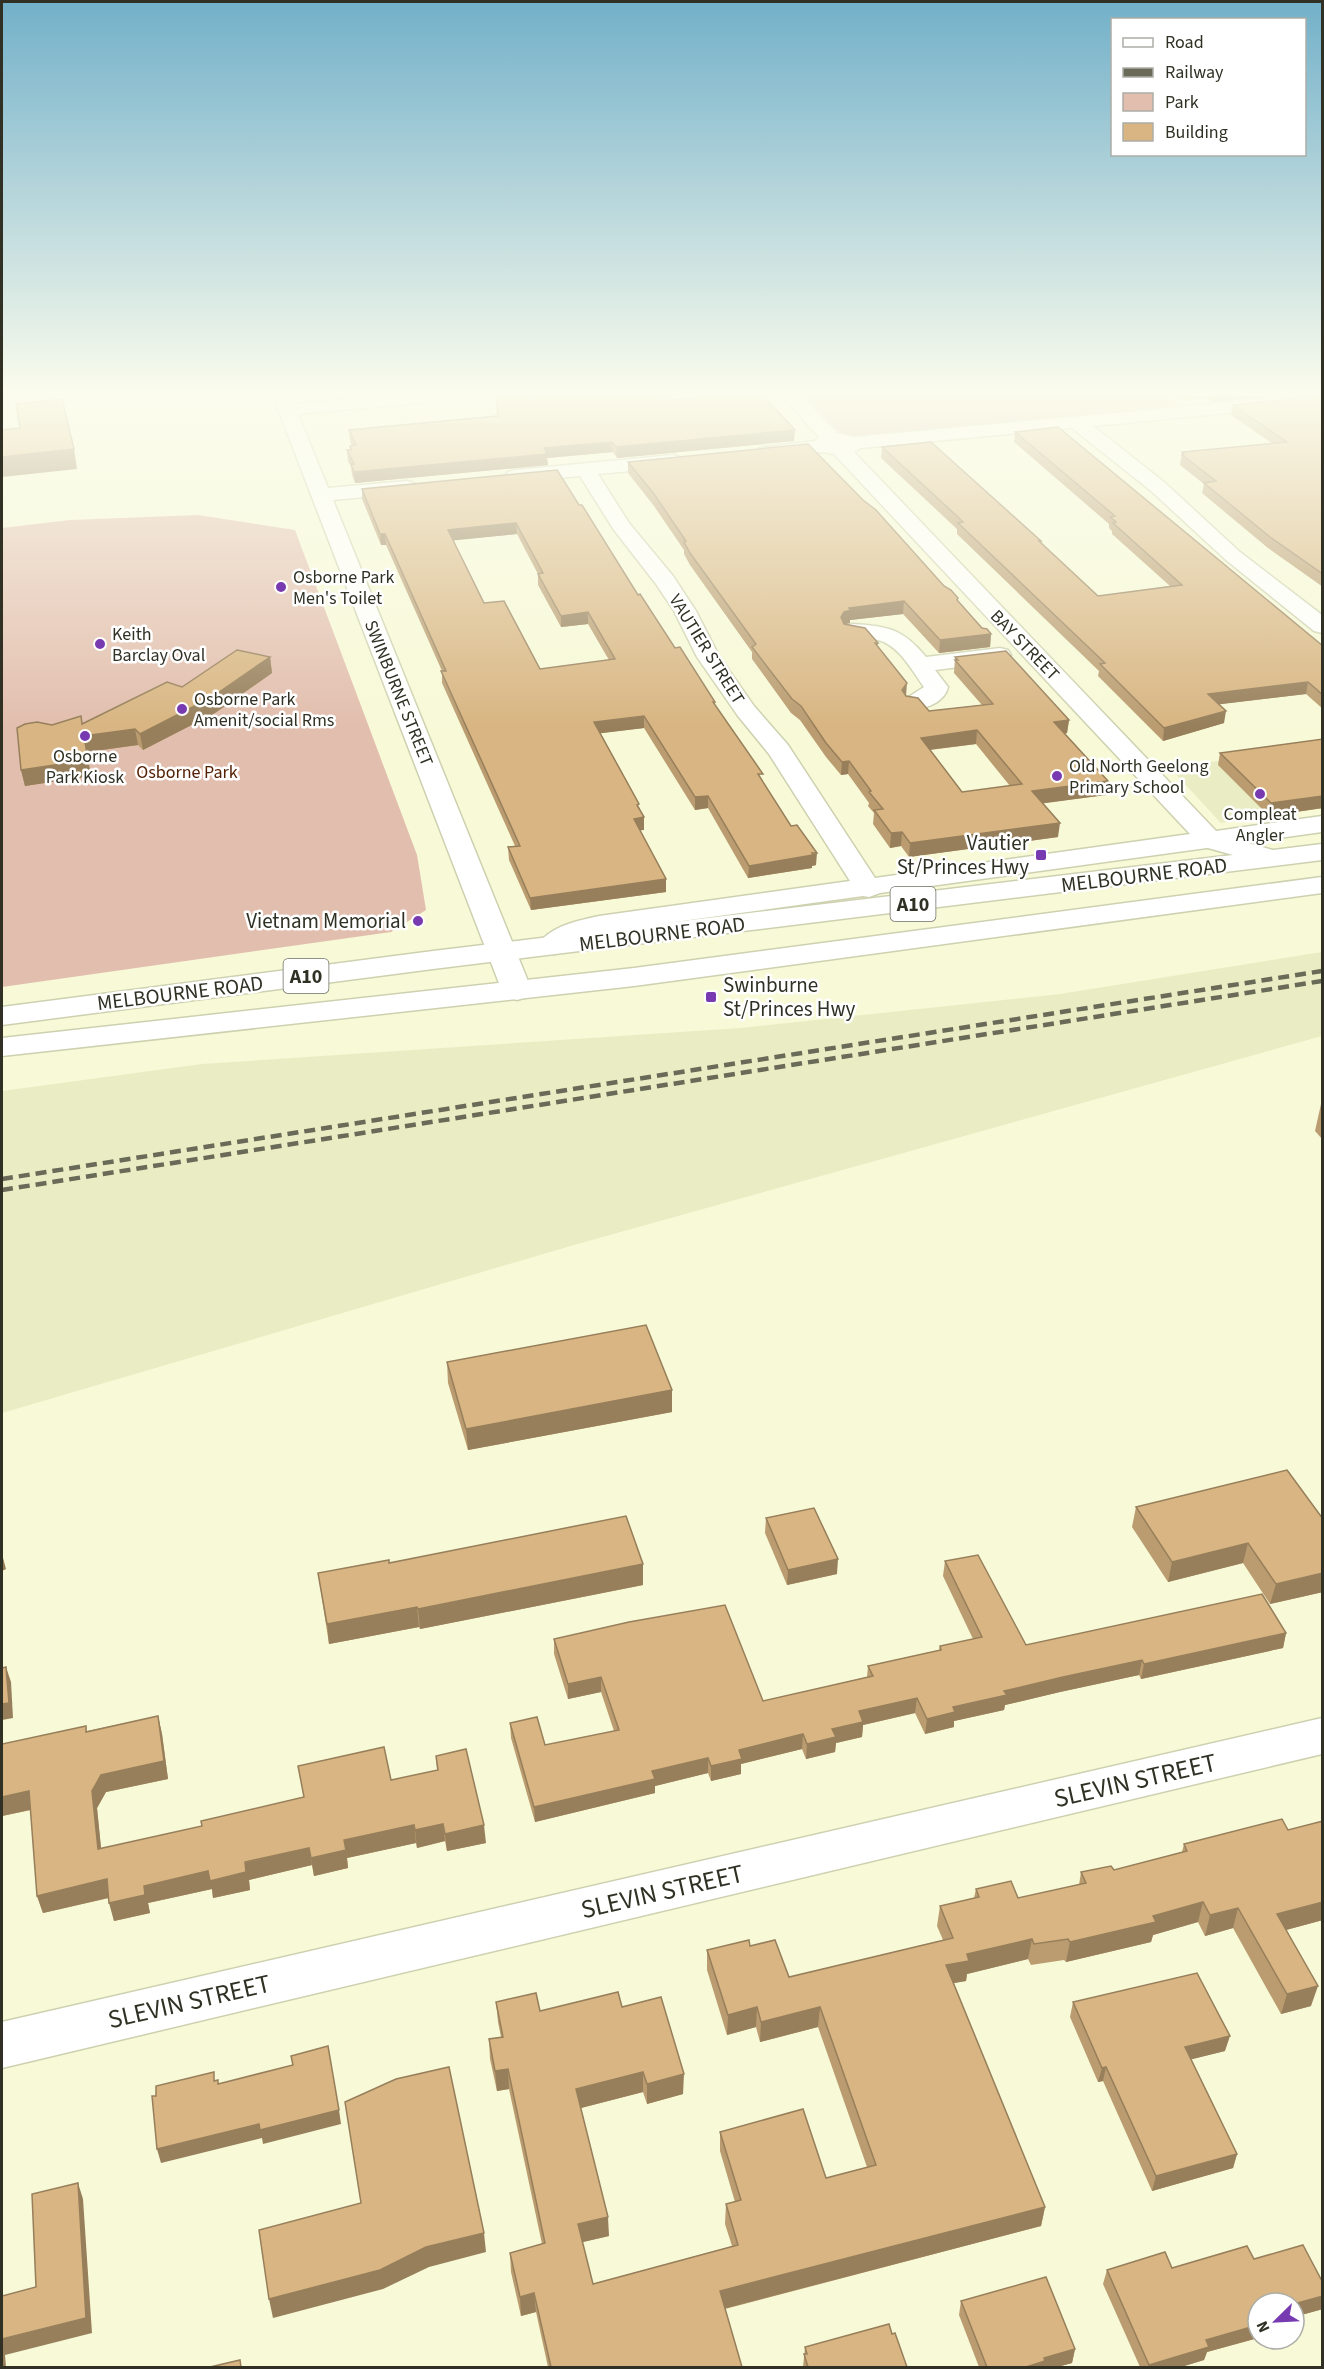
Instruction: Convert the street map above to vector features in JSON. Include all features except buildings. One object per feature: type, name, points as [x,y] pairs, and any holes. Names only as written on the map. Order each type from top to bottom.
[{"type":"main road","name":"SWINBURNE STREET","points":[[326,507],[517,991]]},
{"type":"main road","name":"VAUTIER STREET","points":[[609,507],[621,526],[665,581],[685,611],[708,657],[746,711],[779,750],[869,889]]},
{"type":"main road","name":"BAY STREET","points":[[895,507],[997,617],[1032,651],[1212,854]]},
{"type":"main road","points":[[1179,507],[1233,556],[1323,626]]},
{"type":"main road","points":[[853,631],[888,635],[895,638],[919,665],[936,687],[935,693],[915,703]]},
{"type":"main road","points":[[919,665],[1032,651]]},
{"type":"main road","points":[[550,947],[569,933],[599,924],[869,889],[1212,854],[1323,824]]},
{"type":"main road","name":"MELBOURNE ROAD","points":[[2,1016],[550,947],[1212,854],[1276,859],[1323,852]]},
{"type":"main road","points":[[1212,854],[1225,877],[1236,880],[1323,871]]},
{"type":"main road","name":"MELBOURNE ROAD","points":[[2,1047],[634,977],[1323,885]]},
{"type":"main road","name":"SLEVIN STREET","points":[[2,2045],[1323,1736]]},
{"type":"shaded area","points":[[1322,748],[1322,808],[1221,823],[1169,767]]},
{"type":"shaded area","points":[[1322,952],[1322,1036],[574,1245],[2,1413],[2,1091],[202,1064],[740,1028],[1060,994]]},
{"type":"green space","name":"Osborne Park","points":[[198,515],[295,530],[417,855],[426,910],[391,932],[2,987],[2,528],[70,520]]},
{"type":"railway","points":[[2,1179],[1322,971]]},
{"type":"railway","points":[[2,1190],[1322,981]]},
{"type":"place","name":"Osborne Park Men's Toilet","points":[[281,587]]},
{"type":"place","name":"Keith Barclay Oval","points":[[100,644]]},
{"type":"place","name":"Osborne Park Amenit/social Rms","points":[[182,709]]},
{"type":"place","name":"Osborne Park Kiosk","points":[[85,736]]},
{"type":"place","name":"Old North Geelong Primary School","points":[[1057,776]]},
{"type":"place","name":"Compleat Angler","points":[[1260,794]]},
{"type":"place","name":"Vautier St/Princes Hwy","points":[[1041,855]]},
{"type":"place","name":"Vietnam Memorial","points":[[418,921]]},
{"type":"place","name":"Swinburne St/Princes Hwy","points":[[711,997]]}]
